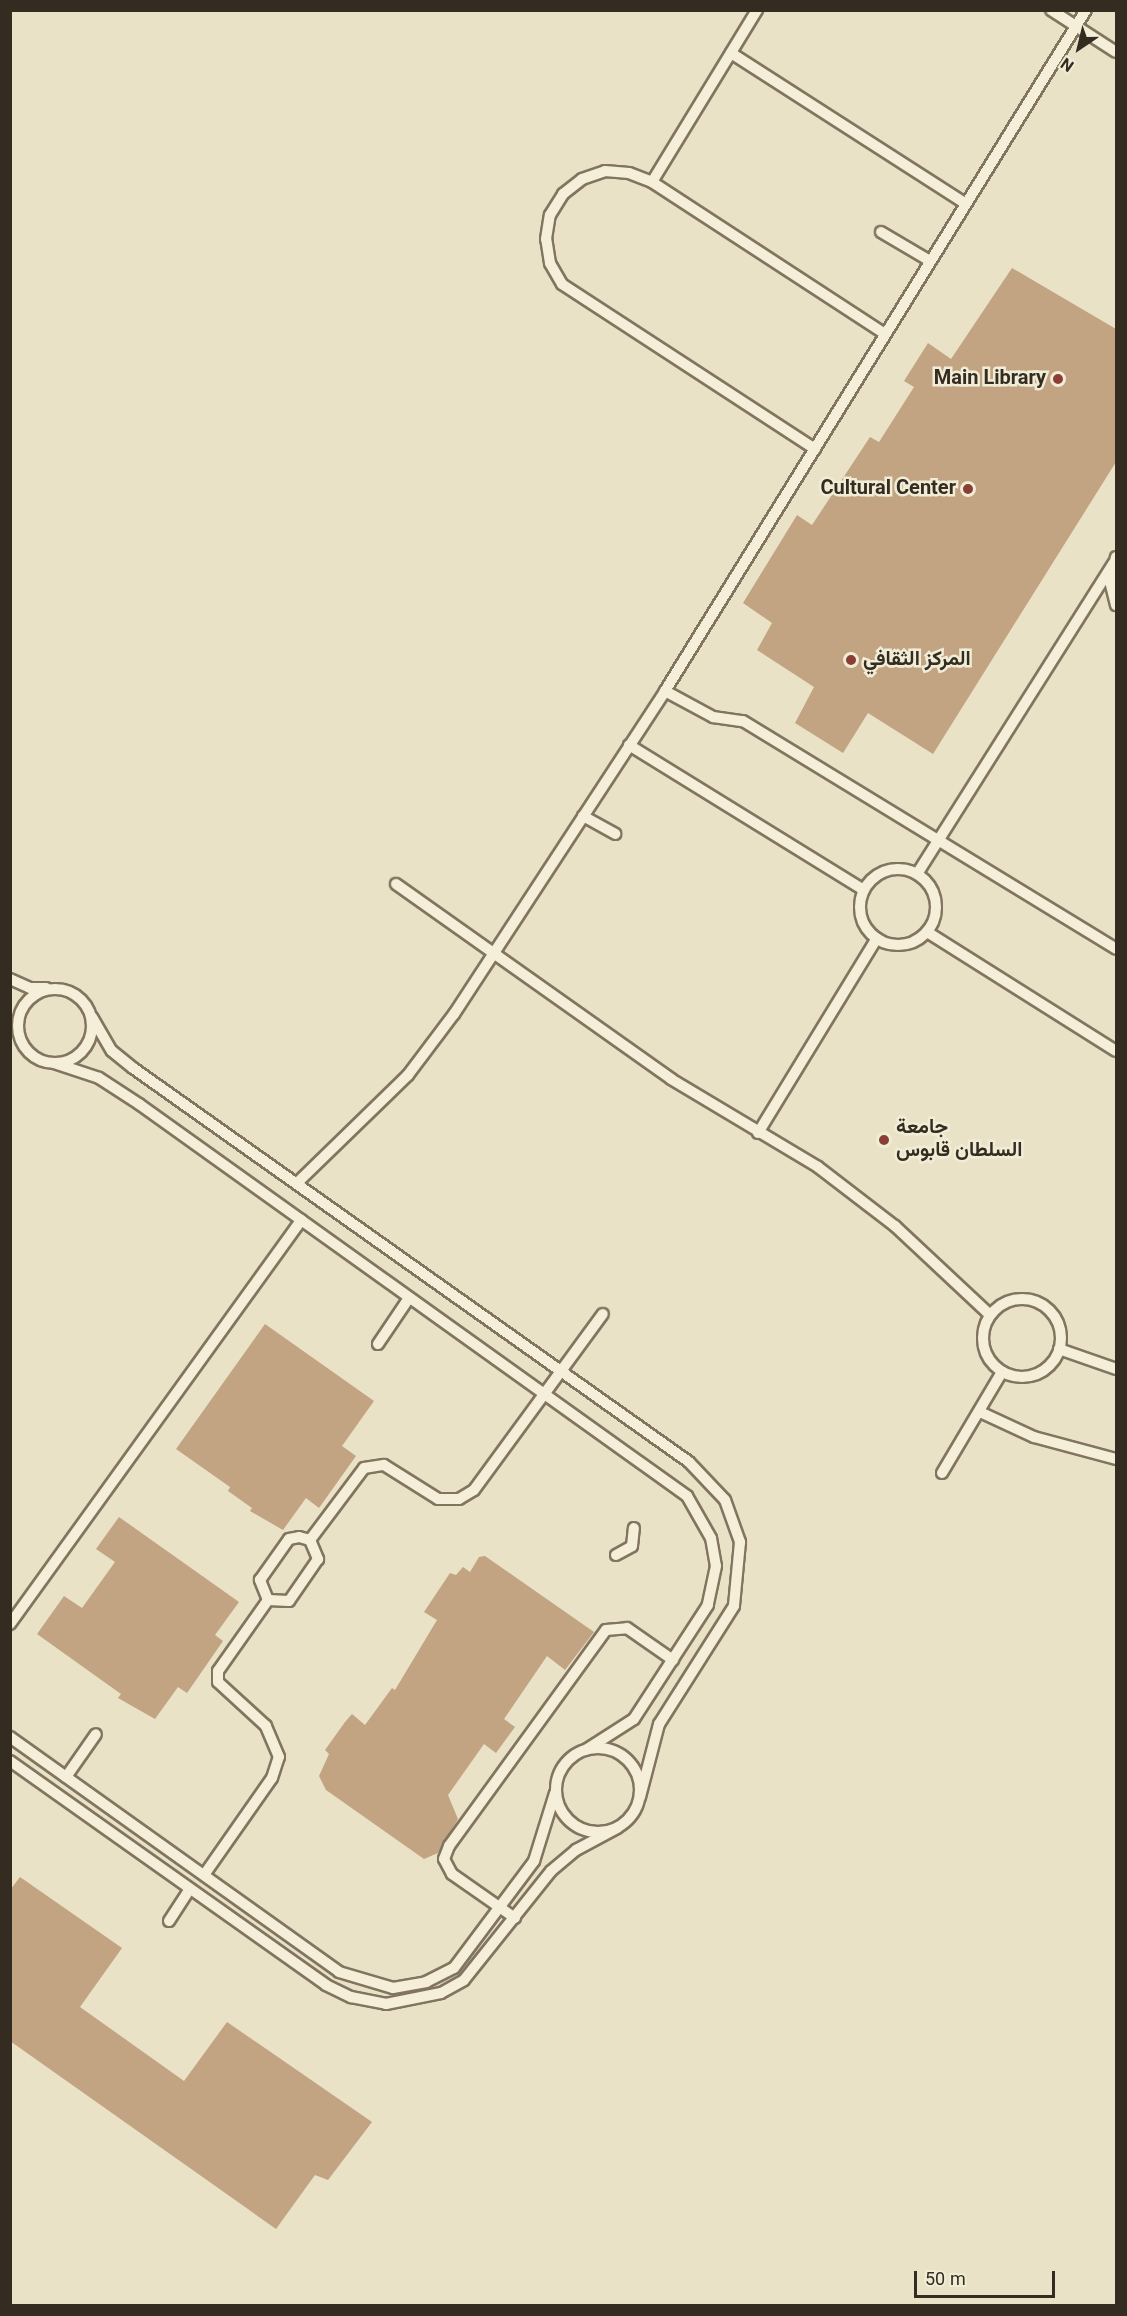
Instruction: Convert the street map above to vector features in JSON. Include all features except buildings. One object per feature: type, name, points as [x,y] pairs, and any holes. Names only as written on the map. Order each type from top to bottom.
[{"type":"lane","points":[[652,182],[758,10]]},
{"type":"lane","points":[[1051,10],[1116,52]]},
{"type":"lane","points":[[297,1184],[408,1075],[495,953],[664,691],[1086,10]]},
{"type":"lane","points":[[731,53],[966,204]]},
{"type":"lane","points":[[814,449],[562,284],[550,263],[546,239],[550,215],[563,194],[582,179],[605,171],[629,173],[652,182],[885,334]]},
{"type":"lane","points":[[881,232],[930,261]]},
{"type":"lane","points":[[1115,560],[1110,581],[1116,605]]},
{"type":"lane","points":[[917,874],[936,839],[1115,560]]},
{"type":"lane","points":[[664,691],[713,717],[743,721],[1116,949]]},
{"type":"lane","points":[[629,745],[864,890]]},
{"type":"lane","points":[[583,816],[615,834]]},
{"type":"lane","points":[[886,871],[917,874],[927,883],[936,907],[927,932],[897,945],[877,938],[861,917],[864,890],[886,871]]},
{"type":"lane","points":[[396,884],[670,1079],[819,1167],[895,1226],[990,1315]]},
{"type":"lane","points":[[927,932],[1116,1052]]},
{"type":"lane","points":[[758,1132],[877,938]]},
{"type":"lane","points":[[10,979],[30,988],[55,988],[78,996],[106,1044],[133,1068],[561,1371],[710,1480],[725,1500],[740,1542],[734,1605],[658,1724],[640,1797],[632,1815],[617,1828],[562,1860],[464,1980],[441,1993],[386,2004],[351,1997],[326,1985],[10,1761]]},
{"type":"lane","points":[[20,1039],[18,1024],[24,1005],[32,996],[55,988]]},
{"type":"lane","points":[[54,1063],[82,1053],[91,1036],[92,1017]]},
{"type":"lane","points":[[10,1022],[35,1058],[99,1078],[119,1091],[544,1395],[659,1473],[702,1515],[711,1538],[715,1584],[699,1624],[634,1719],[563,1765],[541,1847],[454,1968],[426,1982],[393,1989],[339,1972],[10,1737]]},
{"type":"lane","points":[[10,1624],[301,1220]]},
{"type":"lane","points":[[378,1344],[409,1298]]},
{"type":"lane","points":[[1012,1300],[1039,1303],[1058,1322],[1059,1350],[1053,1362],[1036,1374],[1016,1377],[1002,1372],[985,1353],[984,1327],[990,1315],[1012,1300]]},
{"type":"lane","points":[[310,1540],[364,1467],[384,1465],[438,1499],[459,1499],[474,1490],[603,1314]]},
{"type":"lane","points":[[1059,1350],[1116,1369]]},
{"type":"lane","points":[[942,1473],[1002,1372]]},
{"type":"lane","points":[[980,1412],[1034,1437],[1116,1459]]},
{"type":"lane","points":[[616,1555],[632,1546],[634,1527]]},
{"type":"lane","points":[[268,1600],[260,1580],[271,1564],[289,1539],[310,1540]]},
{"type":"lane","points":[[268,1600],[290,1601],[318,1559],[310,1540]]},
{"type":"lane","points":[[204,1875],[272,1778],[279,1757],[266,1726],[218,1682],[218,1671],[268,1600]]},
{"type":"lane","points":[[515,1918],[452,1874],[444,1859],[449,1846],[606,1630],[627,1629],[673,1660]]},
{"type":"lane","points":[[66,1777],[96,1734]]},
{"type":"lane","points":[[587,1749],[609,1749],[628,1760],[640,1784],[640,1797]]},
{"type":"lane","points":[[555,1793],[559,1807],[578,1827],[604,1832],[617,1828]]},
{"type":"lane","points":[[169,1921],[190,1889]]},
{"type":"place","name":"Main Library","points":[[1058,379]]},
{"type":"place","name":"Cultural Center","points":[[968,489]]},
{"type":"place","name":"المركز الثقافي","points":[[851,660]]},
{"type":"place","name":"جامعة السلطان قابوس","points":[[884,1140]]}]
